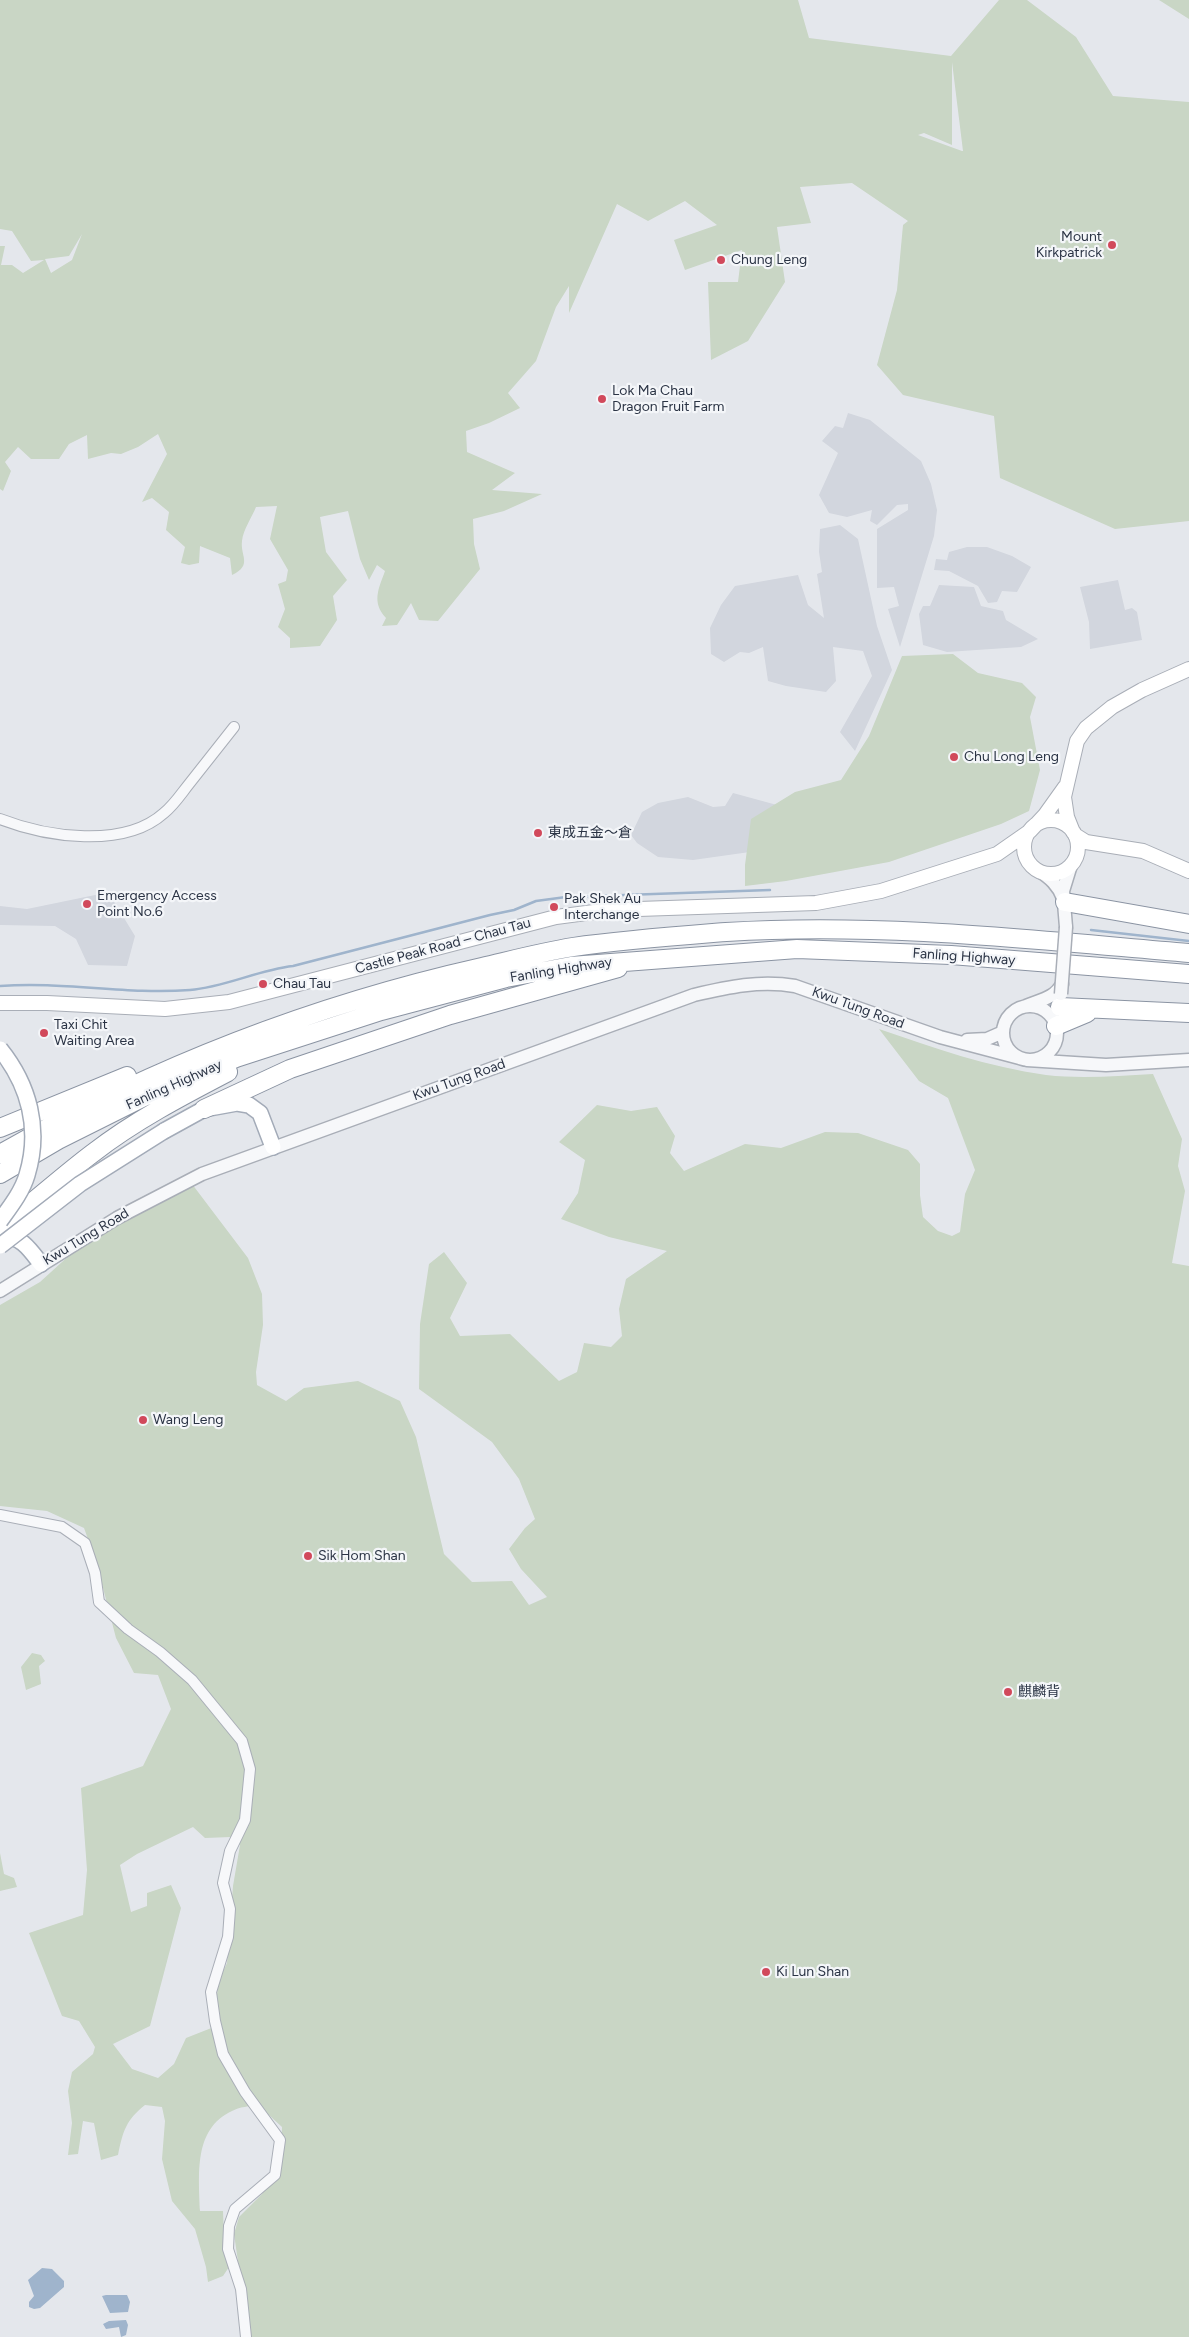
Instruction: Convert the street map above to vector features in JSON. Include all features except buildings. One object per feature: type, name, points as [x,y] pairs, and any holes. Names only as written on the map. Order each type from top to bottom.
[{"type":"highway","points":[[1065,902],[1189,924]]},
{"type":"highway","name":"Fanling Highway","points":[[0,1154],[51,1125],[137,1083],[219,1048],[307,1015],[441,976],[569,948],[727,932],[812,930],[908,932],[1002,937],[1189,953]]},
{"type":"highway","name":"Fanling Highway","points":[[0,1174],[58,1140],[162,1088],[236,1058],[381,1011],[506,978],[578,964],[811,949],[957,956],[1189,974]]},
{"type":"highway","points":[[204,1108],[290,1069],[403,1030],[647,959]]},
{"type":"highway","points":[[1058,1006],[1189,1013]]},
{"type":"highway","points":[[0,1128],[201,1047],[307,1015]]},
{"type":"highway","points":[[0,1228],[34,1203],[93,1152],[152,1114],[294,1039]]},
{"type":"highway","points":[[0,1124],[26,1117]]},
{"type":"main road","points":[[1074,861],[1078,848],[1065,808],[1065,787],[1077,741],[1086,728],[1112,708],[1142,690],[1186,672]]},
{"type":"main road","points":[[1034,867],[1024,850],[1028,833],[1045,815],[1065,787]]},
{"type":"main road","points":[[997,854],[1042,822],[1051,820],[1059,822],[1086,842],[1142,851],[1189,871]]},
{"type":"main road","points":[[997,854],[1021,857],[1034,867],[1056,874],[1074,861],[1086,847],[1095,844],[1106,845]]},
{"type":"main road","name":"Castle Peak Road – Chau Tau","points":[[0,1003],[46,1003],[166,1009],[229,1002],[556,917],[609,910],[816,903],[889,889],[997,854]]},
{"type":"main road","points":[[0,1049],[13,1065],[23,1084],[30,1105],[33,1130],[32,1149],[27,1175],[17,1197],[0,1221]]},
{"type":"main road","points":[[0,1246],[80,1184],[164,1130],[204,1108],[237,1104],[249,1105],[260,1113],[273,1147]]},
{"type":"main road","points":[[0,1236],[19,1239],[41,1264]]},
{"type":"street","points":[[0,819],[30,828],[67,834],[113,835],[141,828],[155,821],[170,808],[234,727]]},
{"type":"street","points":[[1063,1064],[1056,1054],[1054,1044],[1066,927],[1065,883],[1074,861]]},
{"type":"street","points":[[1034,867],[1051,879],[1060,890],[1065,902]]},
{"type":"street","name":"Kwu Tung Road","points":[[0,1290],[155,1197],[202,1174],[675,1002],[724,988],[750,983],[778,983],[795,986],[940,1037],[1027,1060],[1063,1064],[1140,1064],[1189,1060]]},
{"type":"street","points":[[1054,1044],[1044,1056],[1027,1060],[1013,1054],[1007,1048],[1003,1032],[1008,1016],[1022,1007],[1057,992],[1063,1064]]},
{"type":"street","points":[[1022,1007],[1058,1006]]},
{"type":"street","name":"Kwu Tung Road","points":[[940,1037],[987,1039],[996,1037],[1003,1032]]},
{"type":"street","points":[[0,1515],[62,1527],[85,1543],[95,1573],[99,1602],[128,1629],[160,1652],[192,1680],[242,1741],[250,1769],[245,1820],[230,1851],[223,1883],[230,1909],[228,1936],[211,1992],[215,2021],[224,2054],[244,2092],[280,2140],[275,2175],[235,2209],[229,2226],[228,2249],[241,2289],[246,2337]]},
{"type":"shaded area","points":[[848,413],[870,420],[921,461],[931,484],[937,510],[934,536],[900,647],[888,609],[899,606],[894,587],[877,588],[877,529],[908,510],[908,504],[897,505],[877,525],[870,521],[872,510],[847,517],[829,513],[819,495],[838,453],[822,441],[835,426],[843,428]]},
{"type":"shaded area","points":[[840,525],[858,539],[877,626],[892,670],[855,751],[840,732],[872,676],[863,651],[833,647],[836,681],[826,692],[786,686],[768,681],[763,647],[749,653],[740,652],[724,662],[711,654],[710,628],[721,605],[735,586],[798,575],[808,605],[824,618],[817,574],[822,572],[819,552],[820,529]]},
{"type":"shaded area","points":[[967,547],[987,547],[1012,556],[1031,567],[1017,592],[1002,591],[997,602],[988,603],[978,586],[949,571],[934,570],[936,559],[947,560],[949,552]]},
{"type":"shaded area","points":[[1118,580],[1125,610],[1132,608],[1137,612],[1142,640],[1090,649],[1089,622],[1080,587]]},
{"type":"shaded area","points":[[939,585],[974,587],[981,606],[1003,611],[1006,620],[1038,639],[1021,647],[947,652],[923,645],[919,614],[923,606],[930,606]]},
{"type":"shaded area","points":[[733,793],[788,808],[764,850],[693,860],[658,857],[637,843],[631,835],[642,812],[658,803],[688,797],[713,807],[725,806]]},
{"type":"shaded area","points":[[95,895],[113,900],[135,936],[127,966],[88,965],[76,939],[55,926],[0,925],[0,906],[27,909]]},
{"type":"green space","points":[[0,0],[798,0],[809,38],[951,56],[999,0],[1027,0],[1076,37],[1113,96],[1189,102],[1189,521],[1115,529],[1000,478],[994,416],[903,395],[877,365],[897,290],[903,225],[908,221],[852,183],[800,187],[811,223],[777,227],[785,282],[748,341],[711,360],[708,282],[738,282],[742,250],[685,270],[674,240],[717,225],[685,201],[648,221],[617,204],[569,313],[569,286],[556,307],[536,361],[508,393],[520,408],[489,423],[466,431],[467,452],[515,473],[492,490],[542,494],[504,511],[473,519],[474,544],[480,569],[438,621],[419,620],[411,603],[397,625],[382,626],[386,618],[381,612],[378,595],[385,571],[377,565],[369,580],[360,559],[348,511],[320,517],[326,552],[347,580],[333,596],[337,620],[320,646],[290,648],[290,638],[278,627],[285,609],[278,584],[286,581],[288,570],[270,539],[277,506],[256,507],[243,537],[244,564],[242,568],[232,575],[230,558],[200,546],[199,563],[189,565],[181,563],[185,547],[166,530],[169,512],[152,498],[142,502],[167,454],[158,434],[138,447],[121,454],[111,453],[88,459],[87,435],[69,444],[59,459],[31,459],[18,447],[5,462],[11,471],[3,491],[0,489],[0,246],[5,246],[1,265],[12,265],[23,273],[44,260],[31,261],[12,231],[0,229]],"holes":[[[952,62],[963,151],[918,135],[924,133],[952,145]],[[82,234],[72,260],[51,273],[45,259],[69,256]]]},
{"type":"green space","points":[[1159,0],[1189,0],[1189,19]]},
{"type":"green space","points":[[953,654],[978,673],[1022,683],[1036,697],[1030,717],[1040,770],[1029,811],[1001,824],[889,862],[786,881],[745,886],[745,865],[751,819],[795,792],[841,780],[869,736],[902,656]]},
{"type":"green space","points":[[879,1029],[961,1056],[1024,1072],[1072,1077],[1153,1074],[1182,1139],[1178,1166],[1185,1191],[1172,1263],[1189,1266],[1189,2337],[249,2337],[234,2234],[239,2217],[262,2194],[281,2158],[282,2127],[258,2105],[245,2107],[219,2119],[210,2129],[204,2141],[199,2168],[200,2211],[223,2211],[224,2237],[229,2267],[223,2276],[208,2282],[206,2267],[195,2229],[172,2201],[162,2159],[165,2121],[162,2107],[145,2105],[139,2110],[126,2127],[118,2155],[101,2160],[94,2123],[83,2121],[78,2154],[68,2155],[72,2123],[68,2091],[72,2072],[93,2054],[95,2047],[79,2021],[62,2016],[29,1933],[83,1915],[87,1870],[81,1788],[143,1766],[171,1709],[158,1675],[134,1673],[116,1638],[96,1561],[84,1528],[47,1511],[0,1506],[0,1305],[40,1282],[73,1252],[147,1202],[192,1184],[248,1258],[262,1294],[263,1325],[256,1372],[257,1385],[286,1401],[304,1388],[358,1381],[400,1401],[416,1437],[444,1554],[472,1582],[512,1581],[529,1605],[547,1597],[521,1569],[509,1549],[525,1528],[535,1519],[519,1479],[492,1442],[419,1389],[420,1324],[429,1264],[444,1252],[467,1283],[450,1318],[460,1336],[510,1334],[559,1381],[577,1372],[584,1343],[611,1347],[622,1336],[619,1309],[626,1279],[667,1251],[609,1237],[561,1219],[578,1193],[585,1160],[559,1142],[597,1105],[631,1111],[657,1107],[675,1136],[670,1153],[684,1171],[745,1144],[781,1148],[825,1132],[858,1133],[908,1150],[920,1164],[920,1195],[923,1217],[938,1231],[952,1236],[960,1232],[965,1194],[975,1170],[948,1098],[919,1081]],"holes":[[[193,1827],[205,1838],[231,1837],[240,1845],[233,1886],[227,1963],[219,1980],[216,2001],[219,2025],[186,2038],[174,2064],[158,2078],[132,2069],[113,2044],[150,2026],[181,1908],[171,1885],[147,1893],[147,1906],[131,1912],[120,1865],[137,1854]]]},
{"type":"green space","points":[[32,1653],[41,1655],[45,1661],[39,1666],[41,1684],[26,1690],[21,1667]]},
{"type":"green space","points":[[0,1853],[4,1874],[14,1878],[17,1887],[0,1891]]},
{"type":"water","points":[[42,2268],[52,2269],[64,2281],[64,2287],[40,2308],[34,2309],[29,2307],[29,2302],[34,2296],[28,2280]]},
{"type":"water","points":[[127,2295],[130,2302],[128,2312],[110,2313],[102,2296]]},
{"type":"water","points":[[126,2320],[128,2325],[126,2335],[121,2337],[119,2327],[106,2329],[103,2324],[109,2321]]},
{"type":"waterway","points":[[0,986],[47,985],[142,991],[190,990],[216,986],[267,971],[514,910],[536,901],[566,897],[770,890]]},
{"type":"waterway","points":[[1091,930],[1189,941]]},
{"type":"place","name":"Mount Kirkpatrick","points":[[1112,245]]},
{"type":"place","name":"Chung Leng","points":[[721,260]]},
{"type":"place","name":"Lok Ma Chau Dragon Fruit Farm","points":[[602,399]]},
{"type":"place","name":"Chu Long Leng","points":[[954,757]]},
{"type":"place","name":"東成五金～倉","points":[[538,833]]},
{"type":"place","name":"Emergency Access Point No.6","points":[[87,904]]},
{"type":"place","name":"Pak Shek Au Interchange","points":[[554,907]]},
{"type":"place","name":"Chau Tau","points":[[263,984]]},
{"type":"place","name":"Taxi Chit Waiting Area","points":[[44,1033]]},
{"type":"place","name":"Wang Leng","points":[[143,1420]]},
{"type":"place","name":"Sik Hom Shan","points":[[308,1556]]},
{"type":"place","name":"麒麟背","points":[[1008,1692]]},
{"type":"place","name":"Ki Lun Shan","points":[[766,1972]]}]
